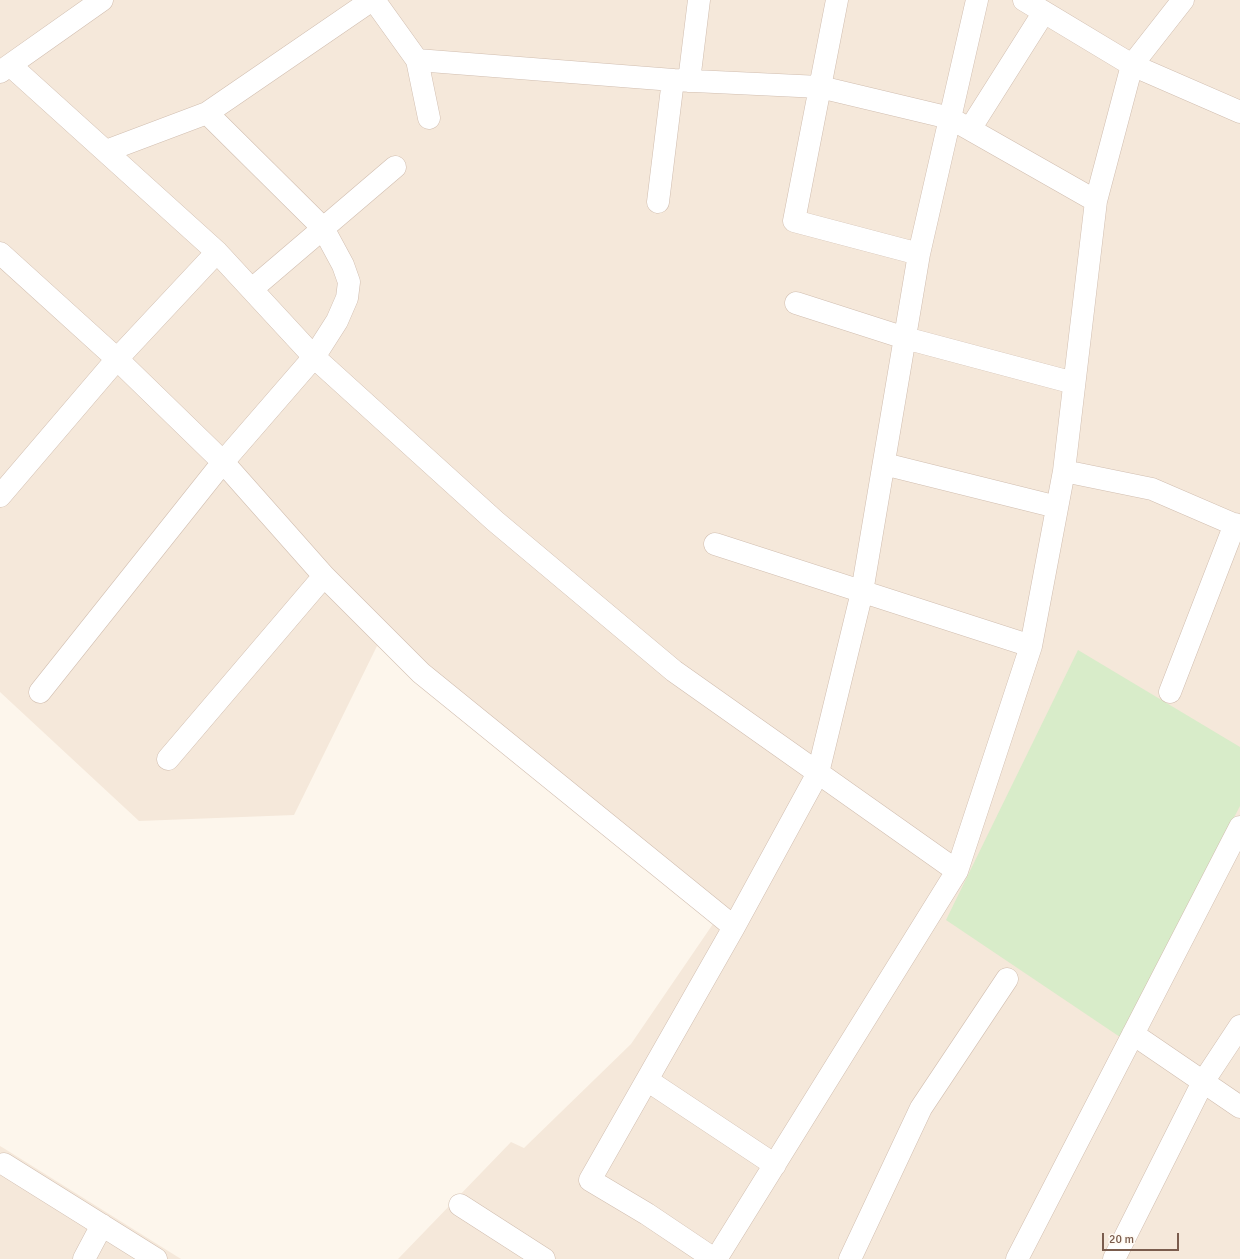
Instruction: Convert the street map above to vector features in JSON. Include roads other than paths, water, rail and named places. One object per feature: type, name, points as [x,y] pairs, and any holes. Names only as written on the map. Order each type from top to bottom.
[{"type":"street","points":[[102,0],[5,69],[106,151],[217,252],[314,357],[495,521],[674,671],[957,871]]},
{"type":"street","points":[[106,151],[207,113],[373,0],[418,60],[430,118]]},
{"type":"street","points":[[658,202],[681,80],[699,0]]},
{"type":"street","points":[[837,0],[794,221],[919,254]]},
{"type":"street","points":[[977,0],[919,254],[862,592],[818,773],[734,927],[590,1180],[647,1214],[715,1259],[957,871],[1031,646],[1064,471],[1096,201],[1132,65],[1182,0]]},
{"type":"street","points":[[1024,0],[1132,65],[1240,112]]},
{"type":"street","points":[[970,130],[1044,12]]},
{"type":"street","points":[[418,60],[681,80],[820,87],[950,118],[1096,201]]},
{"type":"street","points":[[40,692],[224,462],[314,357],[347,298],[349,282],[344,265],[322,228],[207,113]]},
{"type":"street","points":[[252,289],[395,167]]},
{"type":"street","points":[[0,496],[117,359],[217,252]]},
{"type":"street","points":[[2,258],[117,359],[224,462],[324,576],[421,673],[734,927]]},
{"type":"street","points":[[796,304],[905,338],[1074,383]]},
{"type":"street","points":[[884,464],[1057,507]]},
{"type":"street","points":[[1064,471],[1152,489],[1238,526],[1170,692]]},
{"type":"street","points":[[715,544],[1031,646]]},
{"type":"street","points":[[168,758],[324,576]]},
{"type":"street","points":[[1017,1259],[1240,827]]},
{"type":"street","points":[[850,1259],[921,1108],[1007,979]]},
{"type":"street","points":[[1114,1259],[1203,1082],[1240,1026]]},
{"type":"street","points":[[1133,1034],[1240,1108]]},
{"type":"street","points":[[647,1080],[775,1165]]},
{"type":"street","points":[[4,1164],[156,1259]]},
{"type":"street","points":[[460,1205],[544,1259]]},
{"type":"street","points":[[84,1259],[102,1225]]}]
